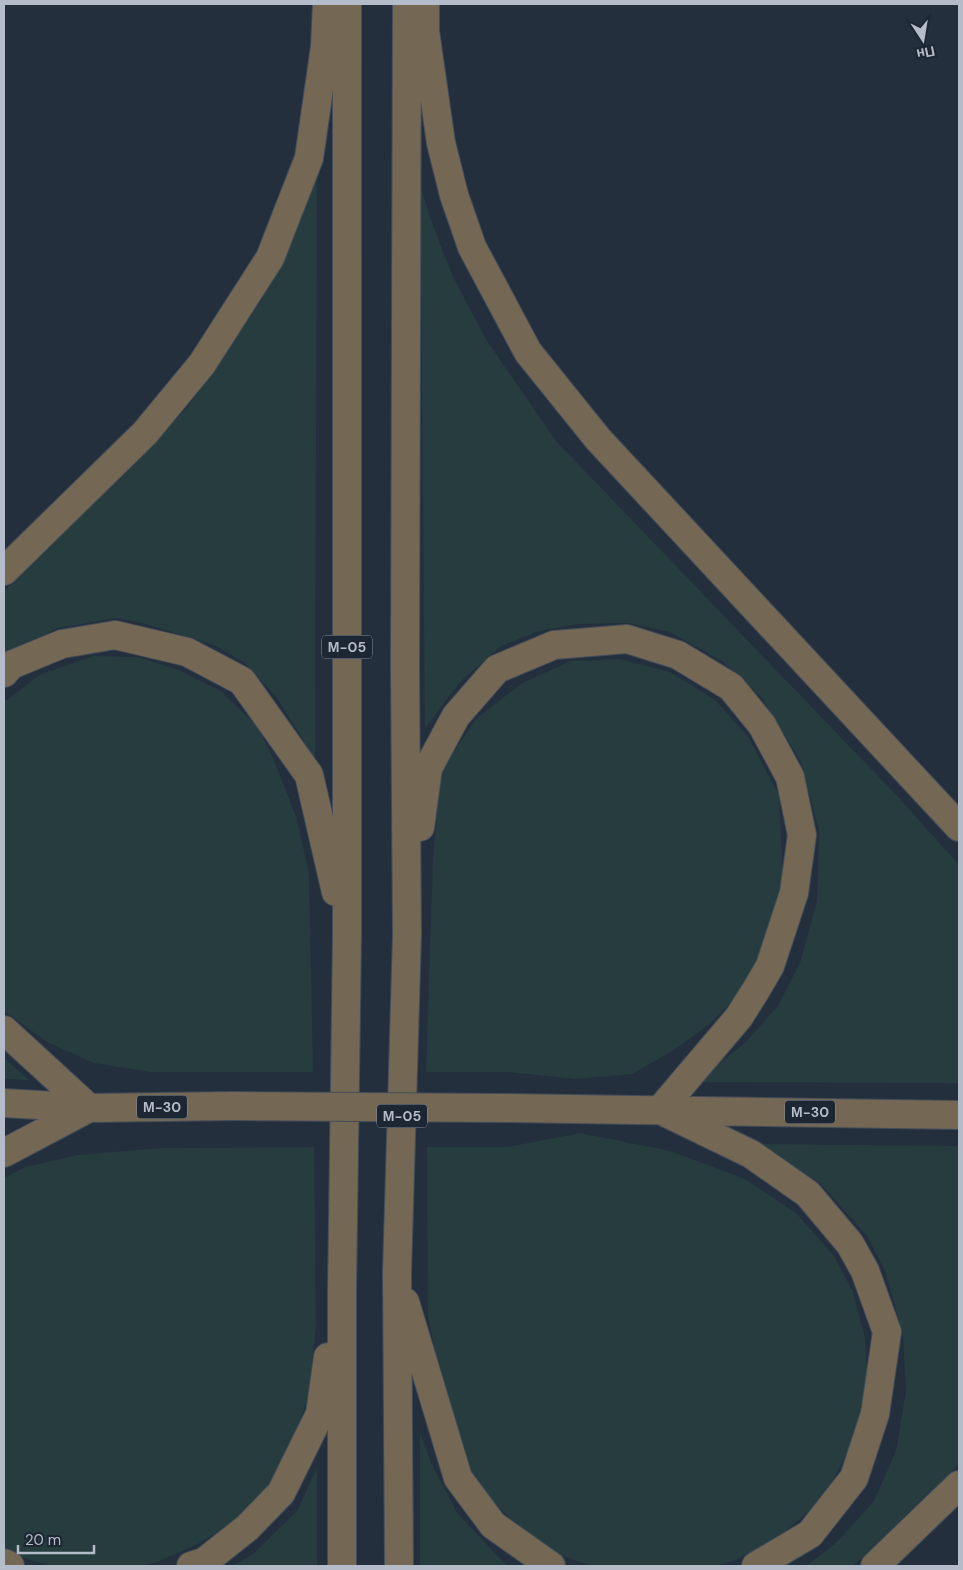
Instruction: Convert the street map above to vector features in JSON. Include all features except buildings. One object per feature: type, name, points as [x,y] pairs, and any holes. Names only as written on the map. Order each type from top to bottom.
[{"type":"highway","points":[[4,571],[144,433],[202,364],[270,258],[309,158],[325,47],[327,4]]},
{"type":"highway","name":"М-05","points":[[342,1566],[342,1291],[347,938],[347,4]]},
{"type":"highway","name":"М-05","points":[[399,1566],[396,1273],[407,935],[405,656],[408,4]]},
{"type":"highway","points":[[425,4],[425,31],[442,143],[454,195],[472,247],[528,352],[598,439],[959,827]]},
{"type":"highway","points":[[4,673],[11,665],[62,644],[115,635],[187,652],[242,681],[309,775],[347,938]]},
{"type":"highway","points":[[407,935],[428,768],[456,716],[497,670],[554,645],[627,639],[678,655],[731,687],[762,725],[790,777],[802,835],[794,892],[770,966],[756,990],[739,1017],[660,1110],[750,1154],[808,1194],[854,1251],[865,1270],[887,1332],[875,1414],[854,1478],[810,1534],[756,1566]]},
{"type":"highway","points":[[4,1030],[89,1108],[4,1153]]},
{"type":"highway","name":"М-30","points":[[4,1104],[89,1108],[234,1106],[504,1108],[959,1115]]},
{"type":"highway","points":[[396,1273],[458,1478],[493,1525],[551,1566]]},
{"type":"highway","points":[[191,1566],[204,1562],[247,1528],[281,1494],[320,1414],[330,1340],[342,1291]]},
{"type":"highway","points":[[875,1566],[959,1485]]},
{"type":"highway","points":[[4,1563],[10,1566]]},
{"type":"green space","points":[[317,156],[315,759],[277,698],[245,663],[214,645],[142,623],[117,618],[58,628],[4,655],[4,592],[187,408],[261,301],[305,199]]},
{"type":"green space","points":[[420,185],[432,223],[453,277],[487,341],[556,441],[900,799],[959,865],[959,1083],[702,1082],[701,1076],[743,1045],[778,1006],[800,963],[817,901],[819,830],[800,760],[762,698],[722,661],[670,632],[628,623],[578,624],[539,631],[501,646],[460,682],[425,728]]},
{"type":"green space","points":[[94,656],[138,657],[181,671],[222,692],[257,726],[273,758],[296,816],[309,873],[313,1072],[150,1072],[94,1063],[49,1043],[4,1011],[4,702],[41,674]]},
{"type":"green space","points":[[619,659],[670,672],[715,700],[749,738],[779,795],[783,878],[769,935],[745,988],[711,1023],[674,1050],[632,1074],[576,1079],[508,1072],[426,1072],[433,859],[440,773],[476,719],[522,683],[571,661]]},
{"type":"green space","points":[[4,1058],[29,1080],[4,1079]]},
{"type":"green space","points":[[580,1133],[670,1151],[745,1179],[796,1213],[834,1256],[853,1292],[865,1337],[867,1374],[862,1418],[846,1455],[831,1484],[813,1508],[783,1533],[740,1558],[717,1566],[591,1566],[558,1554],[524,1532],[482,1491],[462,1462],[446,1404],[428,1316],[427,1147],[508,1147]]},
{"type":"green space","points":[[757,1144],[959,1146],[959,1464],[853,1566],[806,1566],[837,1542],[874,1501],[896,1451],[906,1391],[903,1336],[886,1273],[868,1237],[821,1184]]},
{"type":"green space","points":[[314,1147],[316,1328],[308,1397],[286,1461],[264,1492],[236,1520],[198,1544],[155,1563],[132,1566],[50,1566],[18,1556],[4,1548],[4,1178],[25,1167],[78,1155],[161,1148]]},
{"type":"green space","points":[[420,1431],[431,1463],[458,1514],[507,1566],[420,1566]]},
{"type":"green space","points":[[317,1468],[317,1566],[232,1566],[253,1554],[297,1511]]}]
